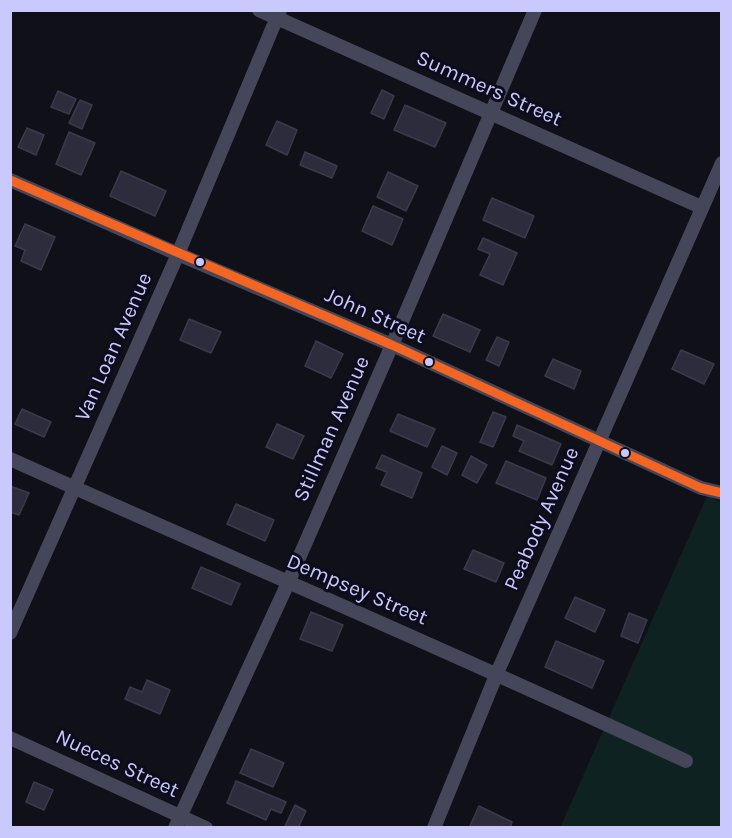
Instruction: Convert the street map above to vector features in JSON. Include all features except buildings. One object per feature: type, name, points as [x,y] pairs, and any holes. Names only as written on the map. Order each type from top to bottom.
[{"type":"street","name":"Summers Street","points":[[259,10],[278,14],[490,113],[701,207]]},
{"type":"street","name":"Stillman Avenue","points":[[177,822],[288,583],[535,10]]},
{"type":"street","name":"Van Loan Avenue","points":[[10,633],[178,254],[278,14]]},
{"type":"street","name":"Peabody Avenue","points":[[434,828],[497,673],[722,163]]},
{"type":"street","name":"John Street","points":[[10,180],[392,345],[701,488],[722,493]]},
{"type":"street","name":"Dempsey Street","points":[[10,459],[497,673],[686,761]]},
{"type":"street","name":"Nueces Street","points":[[10,738],[177,822],[206,828]]},
{"type":"green space","points":[[707,496],[721,502],[721,827],[560,828]]},
{"type":"transit line","points":[[10,180],[392,345],[701,488],[722,493]]}]
